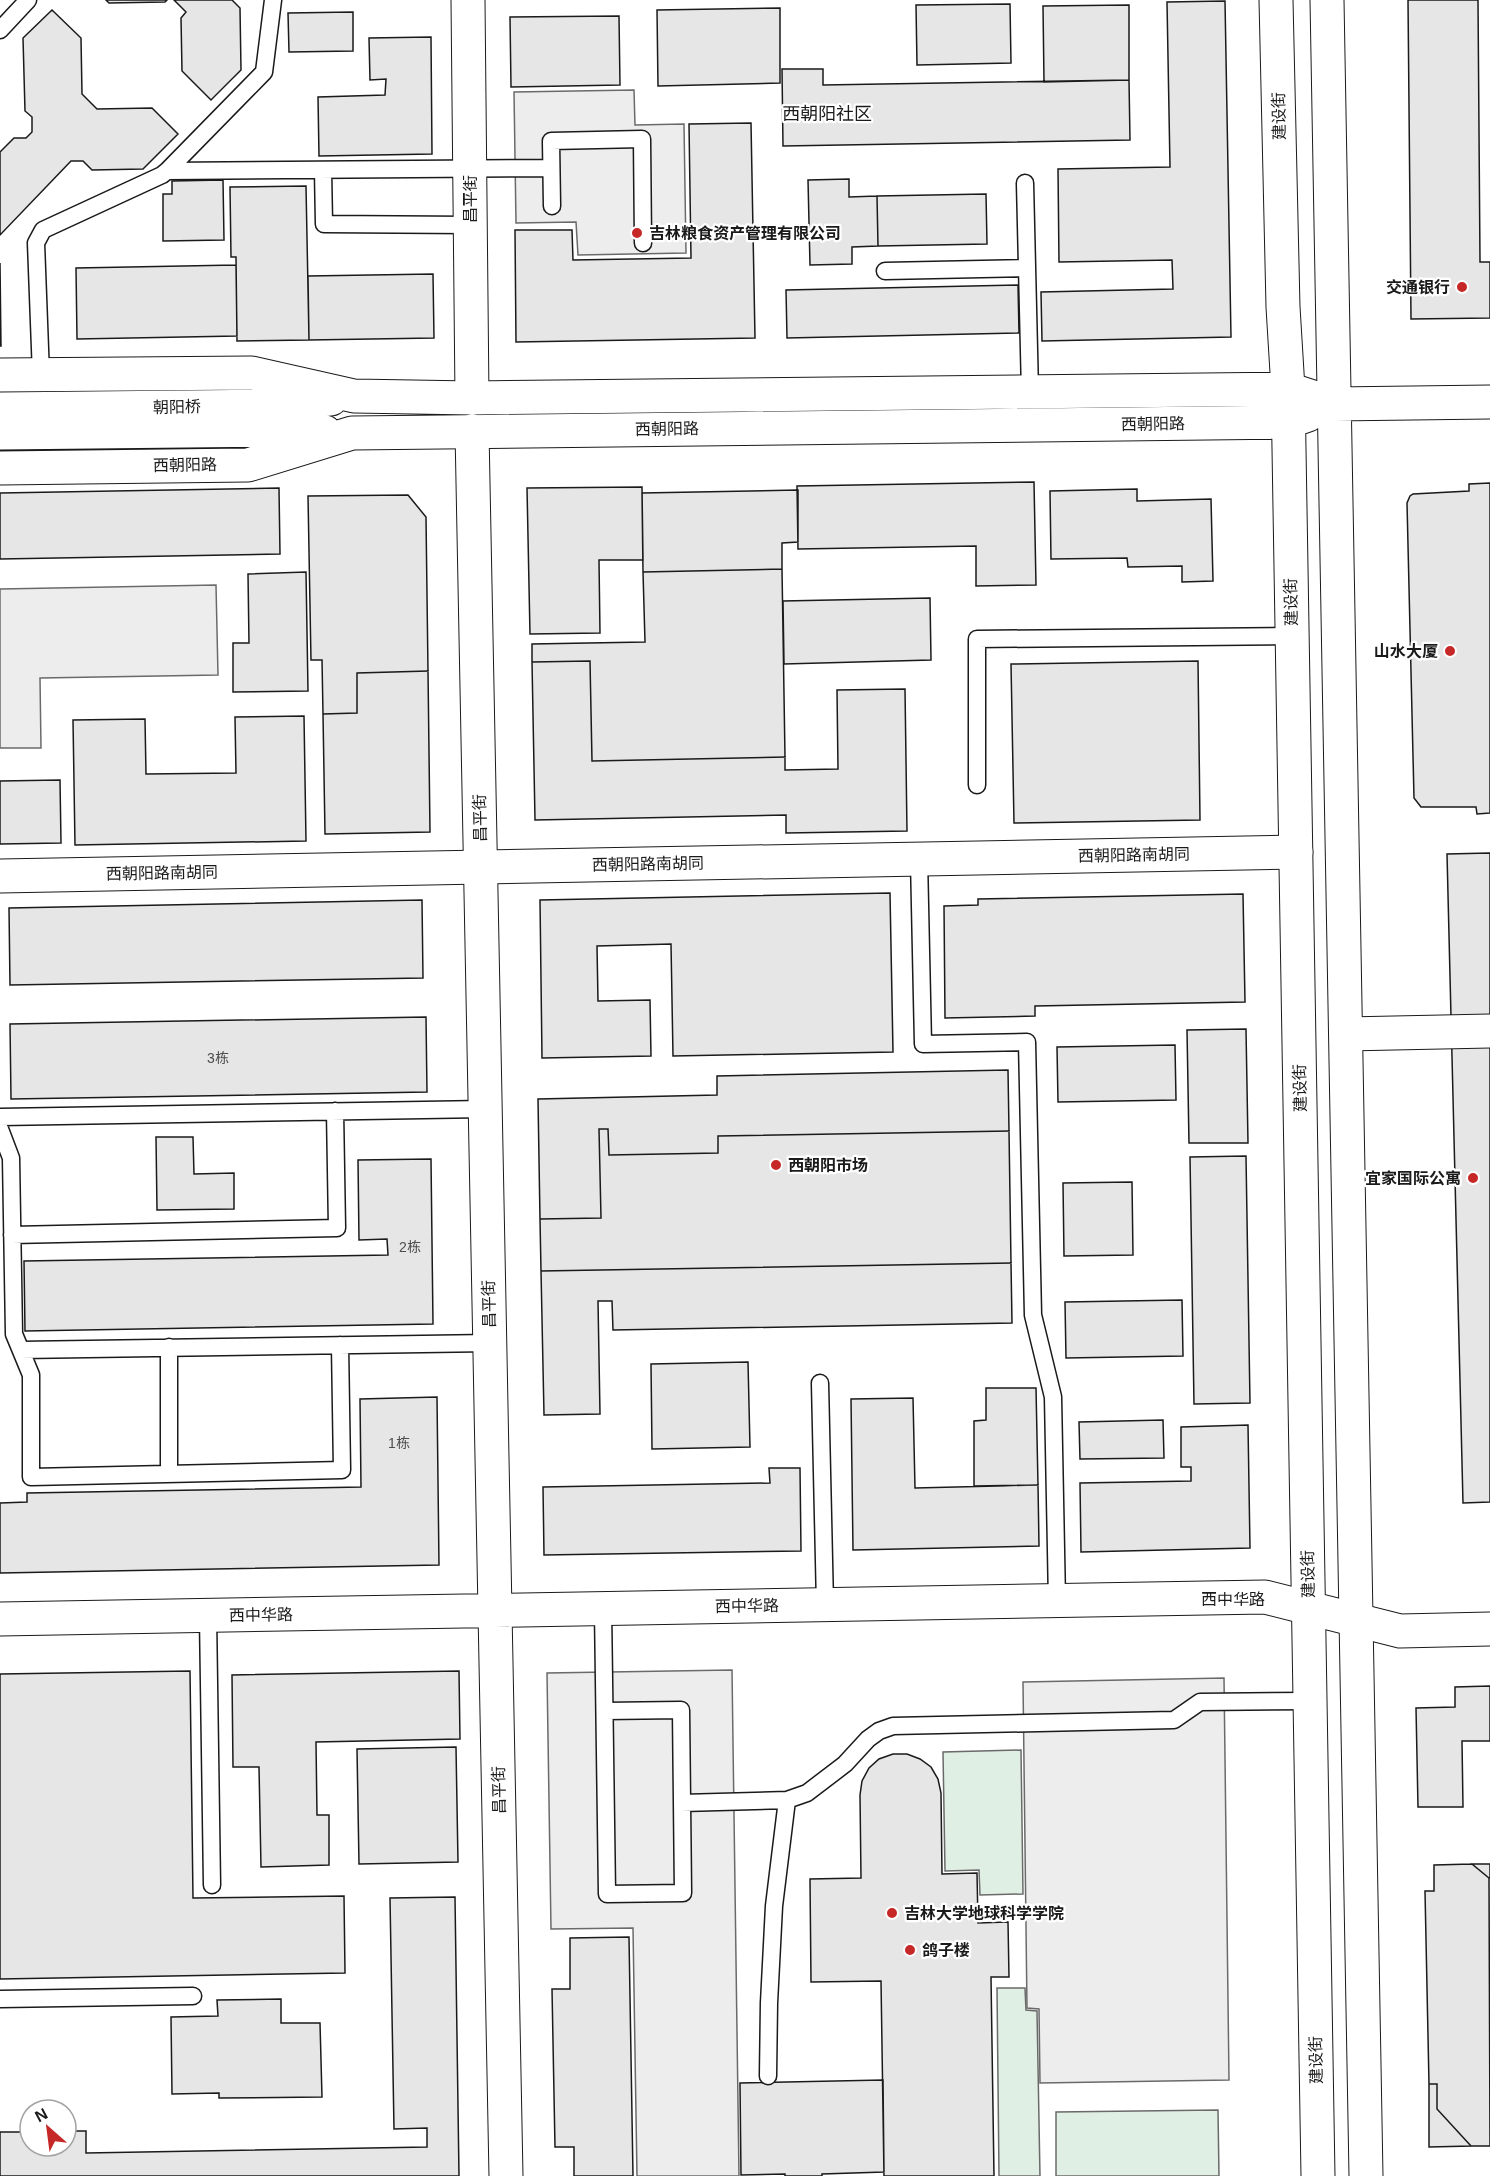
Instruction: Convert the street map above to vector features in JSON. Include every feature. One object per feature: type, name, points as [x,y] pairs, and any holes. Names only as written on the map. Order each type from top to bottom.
[{"type":"main road","name":"昌平街","points":[[468,0],[472,398]]},
{"type":"main road","name":"建设街","points":[[1276,0],[1283,307],[1288,389],[1318,2176]]},
{"type":"main road","points":[[1327,0],[1366,2176]]},
{"type":"main road","name":"西朝阳路","points":[[0,375],[252,373],[354,396],[472,398],[1288,389],[1334,404],[1490,402]]},
{"type":"main road","name":"朝阳桥","points":[[0,433],[78,420],[275,406],[354,396]]},
{"type":"main road","name":"西朝阳路","points":[[0,468],[248,465],[352,433],[1288,422],[1334,404]]},
{"type":"main road","name":"朝阳桥","points":[[0,409],[78,420],[352,433]]},
{"type":"main road","name":"昌平街","points":[[472,432],[506,2176]]},
{"type":"main road","name":"西朝阳路南胡同","points":[[0,876],[1296,852]]},
{"type":"main road","points":[[1346,1034],[1490,1031]]},
{"type":"main road","name":"西中华路","points":[[0,1619],[1265,1597],[1400,1631],[1490,1629]]},
{"type":"lane","points":[[0,30],[28,0]]},
{"type":"lane","points":[[41,375],[36,243],[43,230],[167,171],[264,72],[273,0]]},
{"type":"lane","points":[[552,206],[551,141],[642,139],[643,243]]},
{"type":"lane","points":[[167,171],[551,168]]},
{"type":"lane","points":[[323,170],[324,224],[470,225]]},
{"type":"lane","points":[[1025,183],[1030,392]]},
{"type":"lane","points":[[885,272],[1028,268]]},
{"type":"lane","points":[[977,785],[976,639],[1292,636]]},
{"type":"lane","points":[[919,859],[923,1044],[1027,1042],[1033,1315],[1053,1397],[1057,1601]]},
{"type":"lane","points":[[0,1117],[486,1109]]},
{"type":"lane","points":[[12,1235],[337,1228],[335,1112]]},
{"type":"lane","points":[[0,1129],[11,1158],[14,1334],[32,1375],[31,1477],[342,1470],[340,1345]]},
{"type":"lane","points":[[21,1350],[490,1343]]},
{"type":"lane","points":[[169,1347],[169,1474]]},
{"type":"lane","points":[[820,1383],[825,1605]]},
{"type":"lane","points":[[603,1609],[607,1894],[683,1893],[681,1710],[605,1711]]},
{"type":"lane","points":[[208,1616],[212,1885]]},
{"type":"lane","points":[[682,1803],[787,1800],[807,1793],[845,1764],[868,1739],[879,1731],[893,1726],[1174,1720],[1200,1702],[1310,1701]]},
{"type":"lane","points":[[768,2076],[774,1906],[787,1800]]},
{"type":"lane","points":[[0,1999],[193,1996]]},
{"type":"green space","points":[[1021,1750],[1023,1894],[980,1895],[979,1870],[945,1871],[943,1752]]},
{"type":"green space","points":[[997,1988],[1025,1988],[1026,2010],[1037,2011],[1040,2176],[999,2176]]},
{"type":"green space","points":[[1218,2110],[1219,2176],[1056,2176],[1056,2112]]},
{"type":"shaded area","points":[[634,90],[635,125],[684,124],[686,253],[578,255],[576,222],[516,223],[514,92]]},
{"type":"shaded area","points":[[216,585],[218,675],[40,678],[41,748],[0,748],[0,589]]},
{"type":"shaded area","points":[[732,1670],[739,2176],[637,2176],[633,1928],[551,1929],[547,1673]]},
{"type":"shaded area","points":[[1224,1678],[1229,2080],[1040,2083],[1039,2009],[1027,2008],[1023,1682]]},
{"type":"building","points":[[106,0],[167,0],[165,2],[109,3]]},
{"type":"building","points":[[174,0],[232,0],[240,8],[241,70],[211,100],[182,71],[181,18],[186,12]]},
{"type":"building","points":[[1408,0],[1478,0],[1480,262],[1490,262],[1490,318],[1411,319]]},
{"type":"building","points":[[1225,1],[1231,337],[1042,341],[1041,292],[1173,289],[1172,260],[1059,262],[1058,169],[1170,167],[1167,2]]},
{"type":"building","points":[[1010,4],[1011,63],[917,65],[916,5]]},
{"type":"building","points":[[1129,5],[1129,80],[1044,82],[1043,6]]},
{"type":"building","points":[[780,8],[780,83],[658,86],[657,10]]},
{"type":"building","points":[[52,10],[81,38],[82,94],[97,109],[152,108],[178,134],[143,169],[92,170],[83,161],[71,161],[0,235],[0,152],[14,138],[26,138],[32,132],[32,117],[25,111],[23,38]]},
{"type":"building","points":[[353,12],[353,51],[289,52],[288,13]]},
{"type":"building","points":[[619,16],[620,85],[511,87],[510,17]]},
{"type":"building","points":[[431,37],[432,154],[319,156],[318,97],[385,95],[386,79],[370,80],[369,38]]},
{"type":"building","points":[[782,69],[823,69],[823,85],[1129,80],[1130,140],[783,146]]},
{"type":"building","points":[[751,123],[755,338],[516,342],[515,230],[572,230],[573,260],[691,258],[689,124]]},
{"type":"building","points":[[849,179],[849,197],[877,196],[878,246],[852,247],[852,264],[810,265],[808,180]]},
{"type":"building","points":[[223,180],[224,240],[163,241],[163,194],[172,194],[172,181]]},
{"type":"building","points":[[306,186],[309,340],[237,341],[236,257],[231,257],[230,187]]},
{"type":"building","points":[[986,194],[987,244],[878,246],[877,196]]},
{"type":"building","points":[[0,263],[1,346],[0,346]]},
{"type":"building","points":[[236,265],[237,336],[77,339],[76,268]]},
{"type":"building","points":[[433,274],[434,338],[309,340],[308,276]]},
{"type":"building","points":[[1018,285],[1019,333],[787,338],[786,290]]},
{"type":"building","points":[[1034,482],[1036,585],[976,586],[976,546],[798,549],[797,486]]},
{"type":"building","name":"山水大厦","points":[[1490,483],[1490,813],[1477,814],[1476,807],[1421,807],[1414,798],[1407,503],[1413,494],[1469,491],[1469,484]]},
{"type":"building","points":[[642,487],[643,560],[599,560],[600,633],[530,634],[527,488]]},
{"type":"building","points":[[279,488],[280,554],[0,559],[0,493]]},
{"type":"building","points":[[1137,489],[1137,501],[1211,499],[1213,581],[1182,582],[1182,566],[1128,567],[1127,558],[1051,559],[1050,491]]},
{"type":"building","points":[[798,490],[798,542],[782,543],[782,569],[643,572],[642,493]]},
{"type":"building","points":[[408,495],[426,517],[428,671],[357,673],[357,713],[323,714],[322,660],[311,660],[308,496]]},
{"type":"building","points":[[782,569],[785,757],[592,761],[590,661],[532,662],[532,644],[645,642],[643,572]]},
{"type":"building","points":[[306,572],[308,691],[233,692],[233,643],[249,643],[248,574]]},
{"type":"building","points":[[930,598],[931,660],[784,664],[783,601]]},
{"type":"building","points":[[590,661],[592,761],[785,757],[785,770],[838,769],[837,690],[905,689],[907,831],[786,833],[786,815],[535,820],[532,662]]},
{"type":"building","points":[[1198,661],[1200,820],[1014,823],[1011,664]]},
{"type":"building","points":[[428,671],[430,832],[325,834],[323,714],[357,713],[357,673]]},
{"type":"building","points":[[304,716],[306,841],[75,845],[73,720],[145,719],[146,774],[236,773],[235,717]]},
{"type":"building","points":[[60,780],[61,843],[0,844],[0,781]]},
{"type":"building","name":"宜家国际公寓","points":[[1490,853],[1490,1502],[1463,1503],[1447,854]]},
{"type":"building","points":[[890,893],[893,1052],[673,1056],[671,944],[597,946],[598,1001],[650,1000],[651,1056],[542,1058],[540,900]]},
{"type":"building","points":[[1243,894],[1245,1002],[1035,1006],[1035,1016],[945,1018],[944,906],[978,905],[978,899]]},
{"type":"building","points":[[422,900],[423,978],[10,985],[9,908]]},
{"type":"building","points":[[426,1017],[427,1092],[11,1099],[10,1024]]},
{"type":"building","points":[[1246,1029],[1248,1143],[1189,1143],[1187,1030]]},
{"type":"building","points":[[1175,1045],[1176,1100],[1058,1102],[1057,1047]]},
{"type":"building","points":[[1008,1070],[1009,1131],[718,1136],[718,1153],[609,1155],[608,1129],[599,1129],[601,1218],[540,1219],[538,1099],[717,1095],[717,1076]]},
{"type":"building","points":[[599,1129],[608,1129],[609,1155],[718,1153],[718,1136],[1009,1131],[1011,1263],[541,1271],[540,1219],[601,1218]]},
{"type":"building","points":[[156,1137],[193,1137],[194,1174],[234,1173],[234,1209],[157,1210]]},
{"type":"building","points":[[1246,1156],[1250,1403],[1194,1404],[1190,1157]]},
{"type":"building","points":[[431,1159],[433,1324],[25,1331],[24,1261],[388,1255],[387,1239],[359,1240],[358,1160]]},
{"type":"building","points":[[1132,1182],[1133,1255],[1064,1256],[1063,1183]]},
{"type":"building","points":[[1011,1263],[1012,1323],[613,1330],[612,1301],[598,1301],[600,1414],[544,1415],[541,1271]]},
{"type":"building","points":[[1182,1300],[1183,1356],[1066,1358],[1065,1302]]},
{"type":"building","points":[[748,1362],[750,1447],[652,1449],[651,1364]]},
{"type":"building","points":[[986,1388],[1036,1388],[1038,1485],[974,1486],[974,1421],[986,1420]]},
{"type":"building","points":[[437,1397],[439,1565],[0,1573],[0,1503],[27,1502],[27,1493],[361,1487],[360,1399]]},
{"type":"building","points":[[913,1398],[915,1488],[1038,1485],[1039,1546],[853,1550],[851,1399]]},
{"type":"building","points":[[1163,1420],[1164,1458],[1080,1459],[1079,1422]]},
{"type":"building","points":[[1248,1425],[1250,1548],[1081,1552],[1080,1483],[1191,1481],[1191,1467],[1181,1467],[1181,1427]]},
{"type":"building","points":[[769,1468],[800,1468],[801,1551],[544,1555],[543,1487],[770,1483]]},
{"type":"building","points":[[190,1671],[193,1898],[344,1896],[345,1973],[0,1979],[0,1674]]},
{"type":"building","points":[[459,1671],[460,1739],[316,1742],[317,1815],[329,1815],[329,1865],[261,1867],[259,1767],[233,1767],[232,1675]]},
{"type":"building","points":[[1490,1686],[1490,1741],[1462,1741],[1463,1807],[1418,1807],[1416,1708],[1455,1707],[1455,1687]]},
{"type":"building","points":[[456,1747],[458,1862],[359,1864],[357,1749]]},
{"type":"building","name":"鸽子楼","points":[[893,1754],[907,1754],[920,1759],[931,1767],[938,1779],[941,1793],[942,1874],[977,1873],[978,1923],[1008,1922],[1009,1977],[991,1977],[994,2176],[884,2176],[881,1981],[811,1982],[810,1879],[861,1878],[860,1795],[862,1781],[869,1768],[879,1759]]},
{"type":"building","points":[[1472,1864],[1490,1864],[1490,1878],[1489,1878]]},
{"type":"building","points":[[1472,1864],[1489,1878],[1490,2146],[1471,2146],[1437,2109],[1437,2084],[1429,2084],[1425,1891],[1434,1891],[1434,1865]]},
{"type":"building","points":[[455,1897],[459,2176],[0,2176],[0,2132],[18,2132],[18,2158],[78,2158],[78,2131],[86,2131],[86,2153],[427,2147],[427,2128],[394,2129],[390,1898]]},
{"type":"building","points":[[629,1937],[633,2176],[574,2176],[574,2147],[555,2147],[552,1989],[570,1989],[570,1938]]},
{"type":"building","points":[[281,1999],[281,2023],[320,2023],[322,2097],[219,2098],[219,2093],[172,2094],[171,2017],[218,2016],[217,2000]]},
{"type":"building","points":[[883,2080],[884,2172],[822,2174],[822,2176],[741,2175],[740,2083]]},
{"type":"building","points":[[1429,2084],[1437,2084],[1437,2109],[1471,2146],[1429,2147]]},
{"type":"place","name":"吉林粮食资产管理有限公司","points":[[637,233]]},
{"type":"place","name":"交通银行","points":[[1462,287]]},
{"type":"place","name":"山水大厦","points":[[1450,651]]},
{"type":"place","name":"西朝阳市场","points":[[776,1165]]},
{"type":"place","name":"宜家国际公寓","points":[[1473,1178]]},
{"type":"place","name":"吉林大学地球科学学院","points":[[892,1913]]},
{"type":"place","name":"鸽子楼","points":[[910,1950]]},
{"type":"district","name":"西朝阳社区","points":[[827,114]]}]
